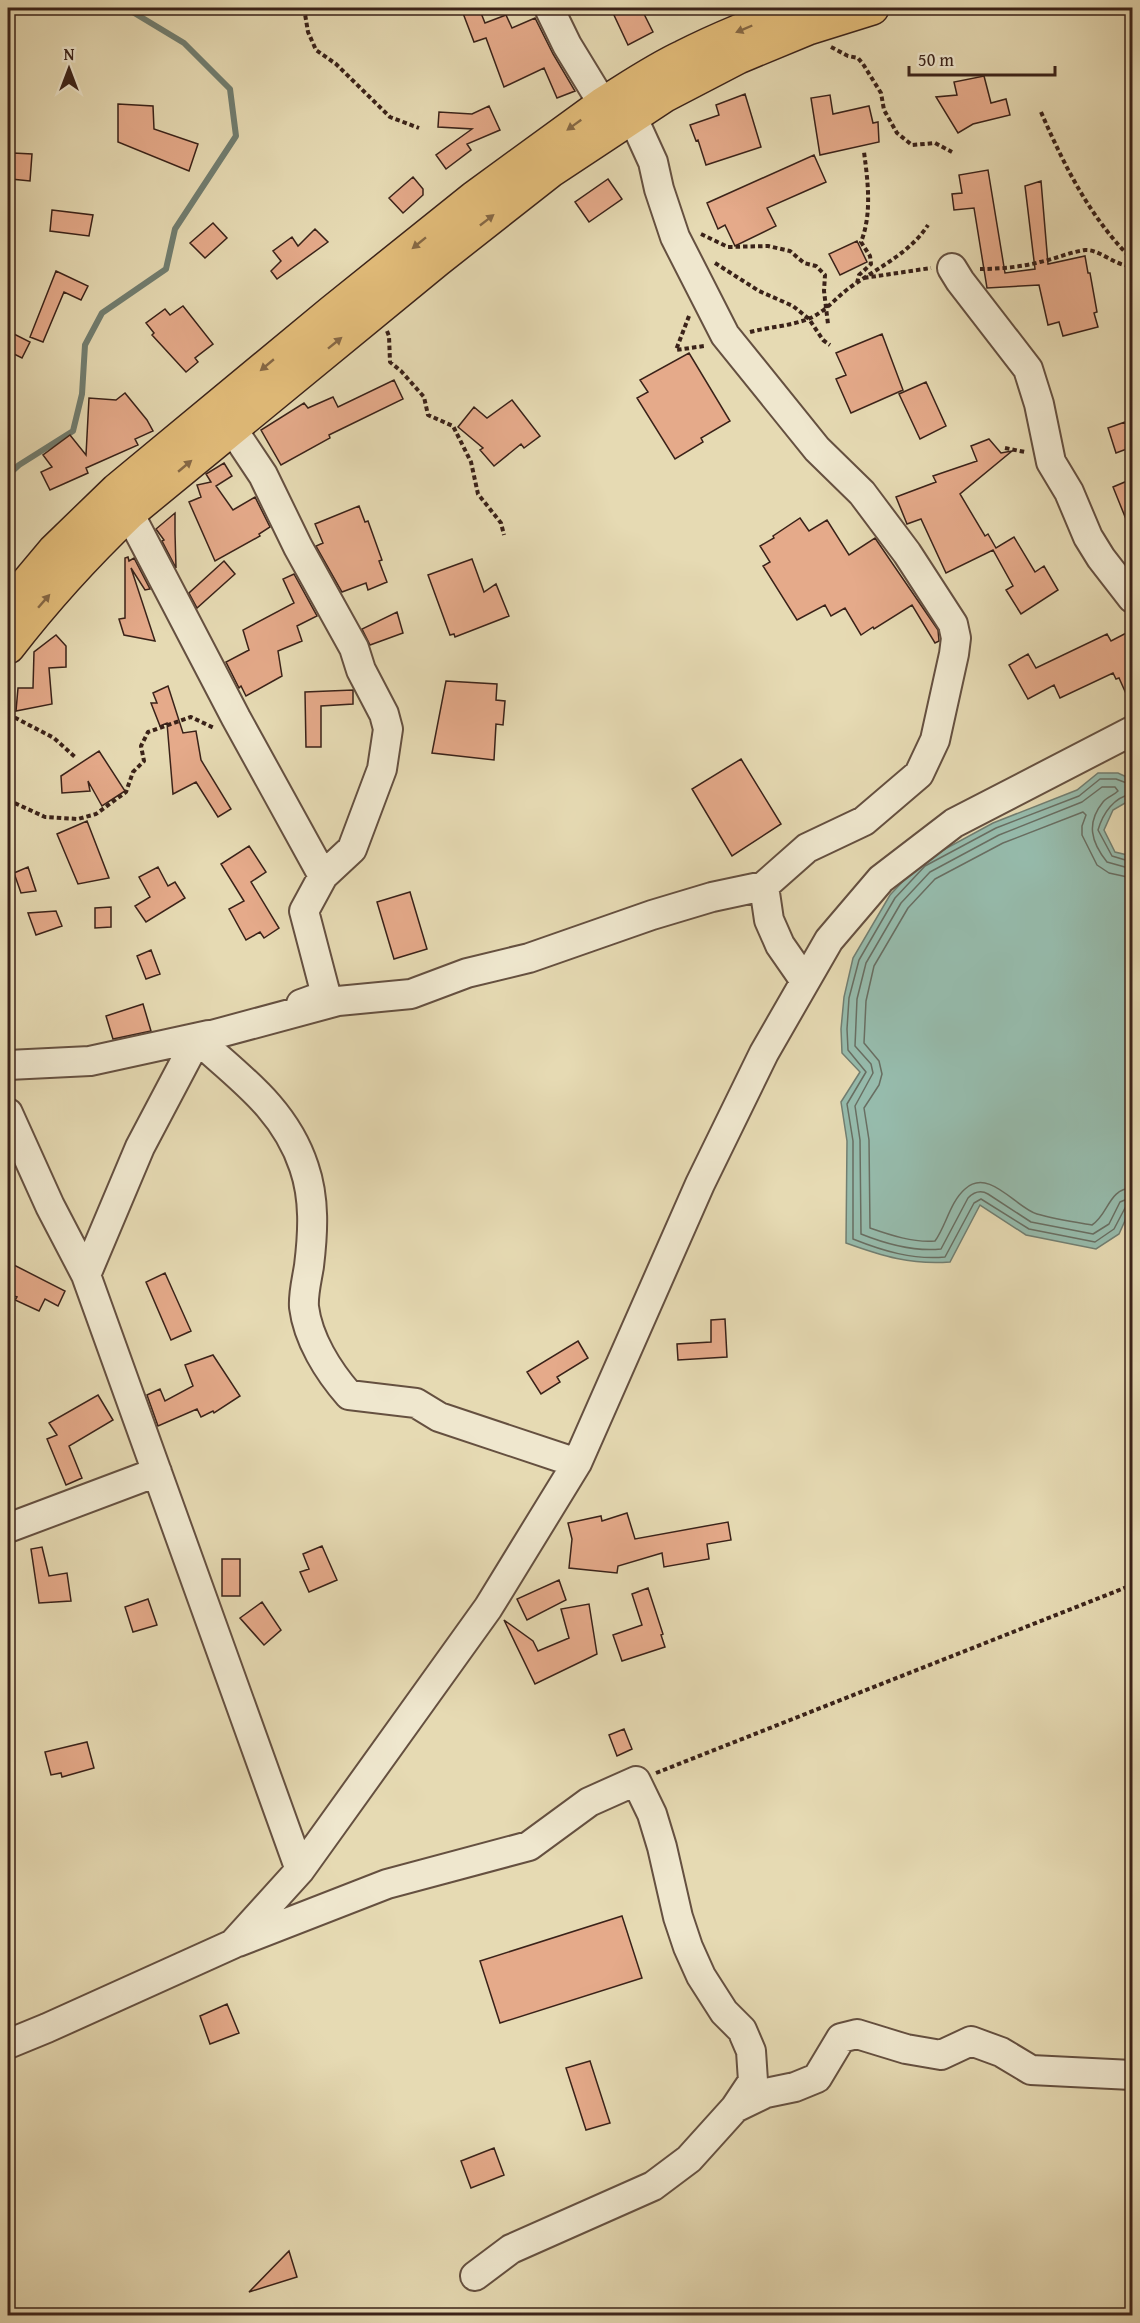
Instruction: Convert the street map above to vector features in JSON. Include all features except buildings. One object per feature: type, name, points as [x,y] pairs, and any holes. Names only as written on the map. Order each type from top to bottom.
[{"type":"main road","points":[[8,606],[54,551],[117,490],[465,206],[617,110],[665,94],[738,57],[803,18],[872,8]]},
{"type":"main road","points":[[8,647],[41,604],[81,559],[129,513],[549,171],[617,110]]},
{"type":"street","points":[[8,1065],[90,1061],[197,1039],[338,1001],[411,994],[467,973],[529,958],[652,915],[712,897],[764,886],[807,848],[864,821],[919,774],[935,740],[956,638],[952,624],[907,553],[862,493],[817,449],[725,335],[675,237],[658,189],[653,162],[567,45],[549,8]]},
{"type":"street","points":[[952,268],[1028,369],[1039,404],[1051,462],[1069,492],[1088,537],[1132,598]]},
{"type":"street","points":[[86,1275],[140,1147],[197,1039],[326,995],[304,911],[323,876],[352,849],[382,769],[388,729],[384,714],[361,670],[354,648],[298,548],[263,475],[231,428]]},
{"type":"street","points":[[129,513],[236,718],[323,876]]},
{"type":"street","points":[[233,1944],[300,1870],[488,1608],[577,1463],[700,1184],[764,1053],[828,940],[881,879],[954,823],[1132,732]]},
{"type":"street","points":[[764,886],[769,920],[780,945],[805,981]]},
{"type":"street","points":[[197,1039],[269,1104],[289,1133],[304,1167],[313,1201],[304,1305],[309,1332],[338,1383],[349,1395],[416,1403],[439,1417],[577,1463]]},
{"type":"street","points":[[8,1113],[50,1206],[86,1275],[300,1870]]},
{"type":"street","points":[[8,1528],[157,1472]]},
{"type":"street","points":[[8,2044],[233,1944],[387,1884],[530,1846],[589,1802],[636,1781],[652,1814],[678,1917],[688,1947],[701,1976],[724,2012],[742,2030],[751,2051],[753,2081],[735,2108],[688,2159],[653,2186],[511,2249],[475,2276]]},
{"type":"street","points":[[735,2108],[766,2093],[817,2078],[841,2038],[857,2034],[906,2049],[941,2055],[971,2041],[1001,2052],[1031,2070],[1132,2074]]},
{"type":"path","points":[[304,8],[308,32],[316,50],[351,77],[367,96],[390,117],[419,128]]},
{"type":"path","points":[[803,18],[817,40],[848,56],[858,58],[863,64],[881,93],[884,110],[897,133],[912,146],[935,143],[952,152]]},
{"type":"path","points":[[1041,112],[1079,192],[1108,233],[1132,259]]},
{"type":"path","points":[[856,283],[859,275],[871,264],[870,256],[861,242],[867,227],[868,180],[864,152]]},
{"type":"path","points":[[725,335],[742,334],[809,319],[919,239],[928,225]]},
{"type":"path","points":[[693,232],[710,237],[728,247],[768,246],[790,251],[804,263],[816,266],[825,274],[828,324]]},
{"type":"path","points":[[864,278],[922,269],[1002,269],[1039,263],[1086,250],[1096,252],[1117,264],[1132,266]]},
{"type":"path","points":[[712,261],[759,291],[794,306],[809,319],[823,340],[830,345]]},
{"type":"path","points":[[378,308],[389,336],[390,362],[401,371],[424,398],[428,415],[453,426],[471,462],[478,494],[501,523],[504,535]]},
{"type":"path","points":[[8,714],[54,738],[75,757]]},
{"type":"path","points":[[8,800],[45,817],[78,819],[96,814],[126,792],[133,772],[144,761],[141,747],[148,732],[191,717],[208,723],[218,730],[236,718]]},
{"type":"path","points":[[636,1781],[1132,1585]]},
{"type":"water","points":[[1098,773],[1118,773],[1131,779],[1132,799],[1113,810],[1104,830],[1115,852],[1132,856],[1132,1205],[1119,1234],[1096,1249],[1026,1235],[980,1205],[950,1262],[897,1259],[846,1243],[847,1141],[841,1102],[860,1072],[842,1053],[841,1029],[844,997],[853,958],[890,895],[921,862],[993,823],[1077,790]]},
{"type":"waterway","points":[[8,11],[15,8]]},
{"type":"waterway","points":[[8,475],[19,465],[73,431],[82,394],[85,345],[102,313],[166,269],[175,229],[236,136],[230,89],[184,43],[126,8]]}]
